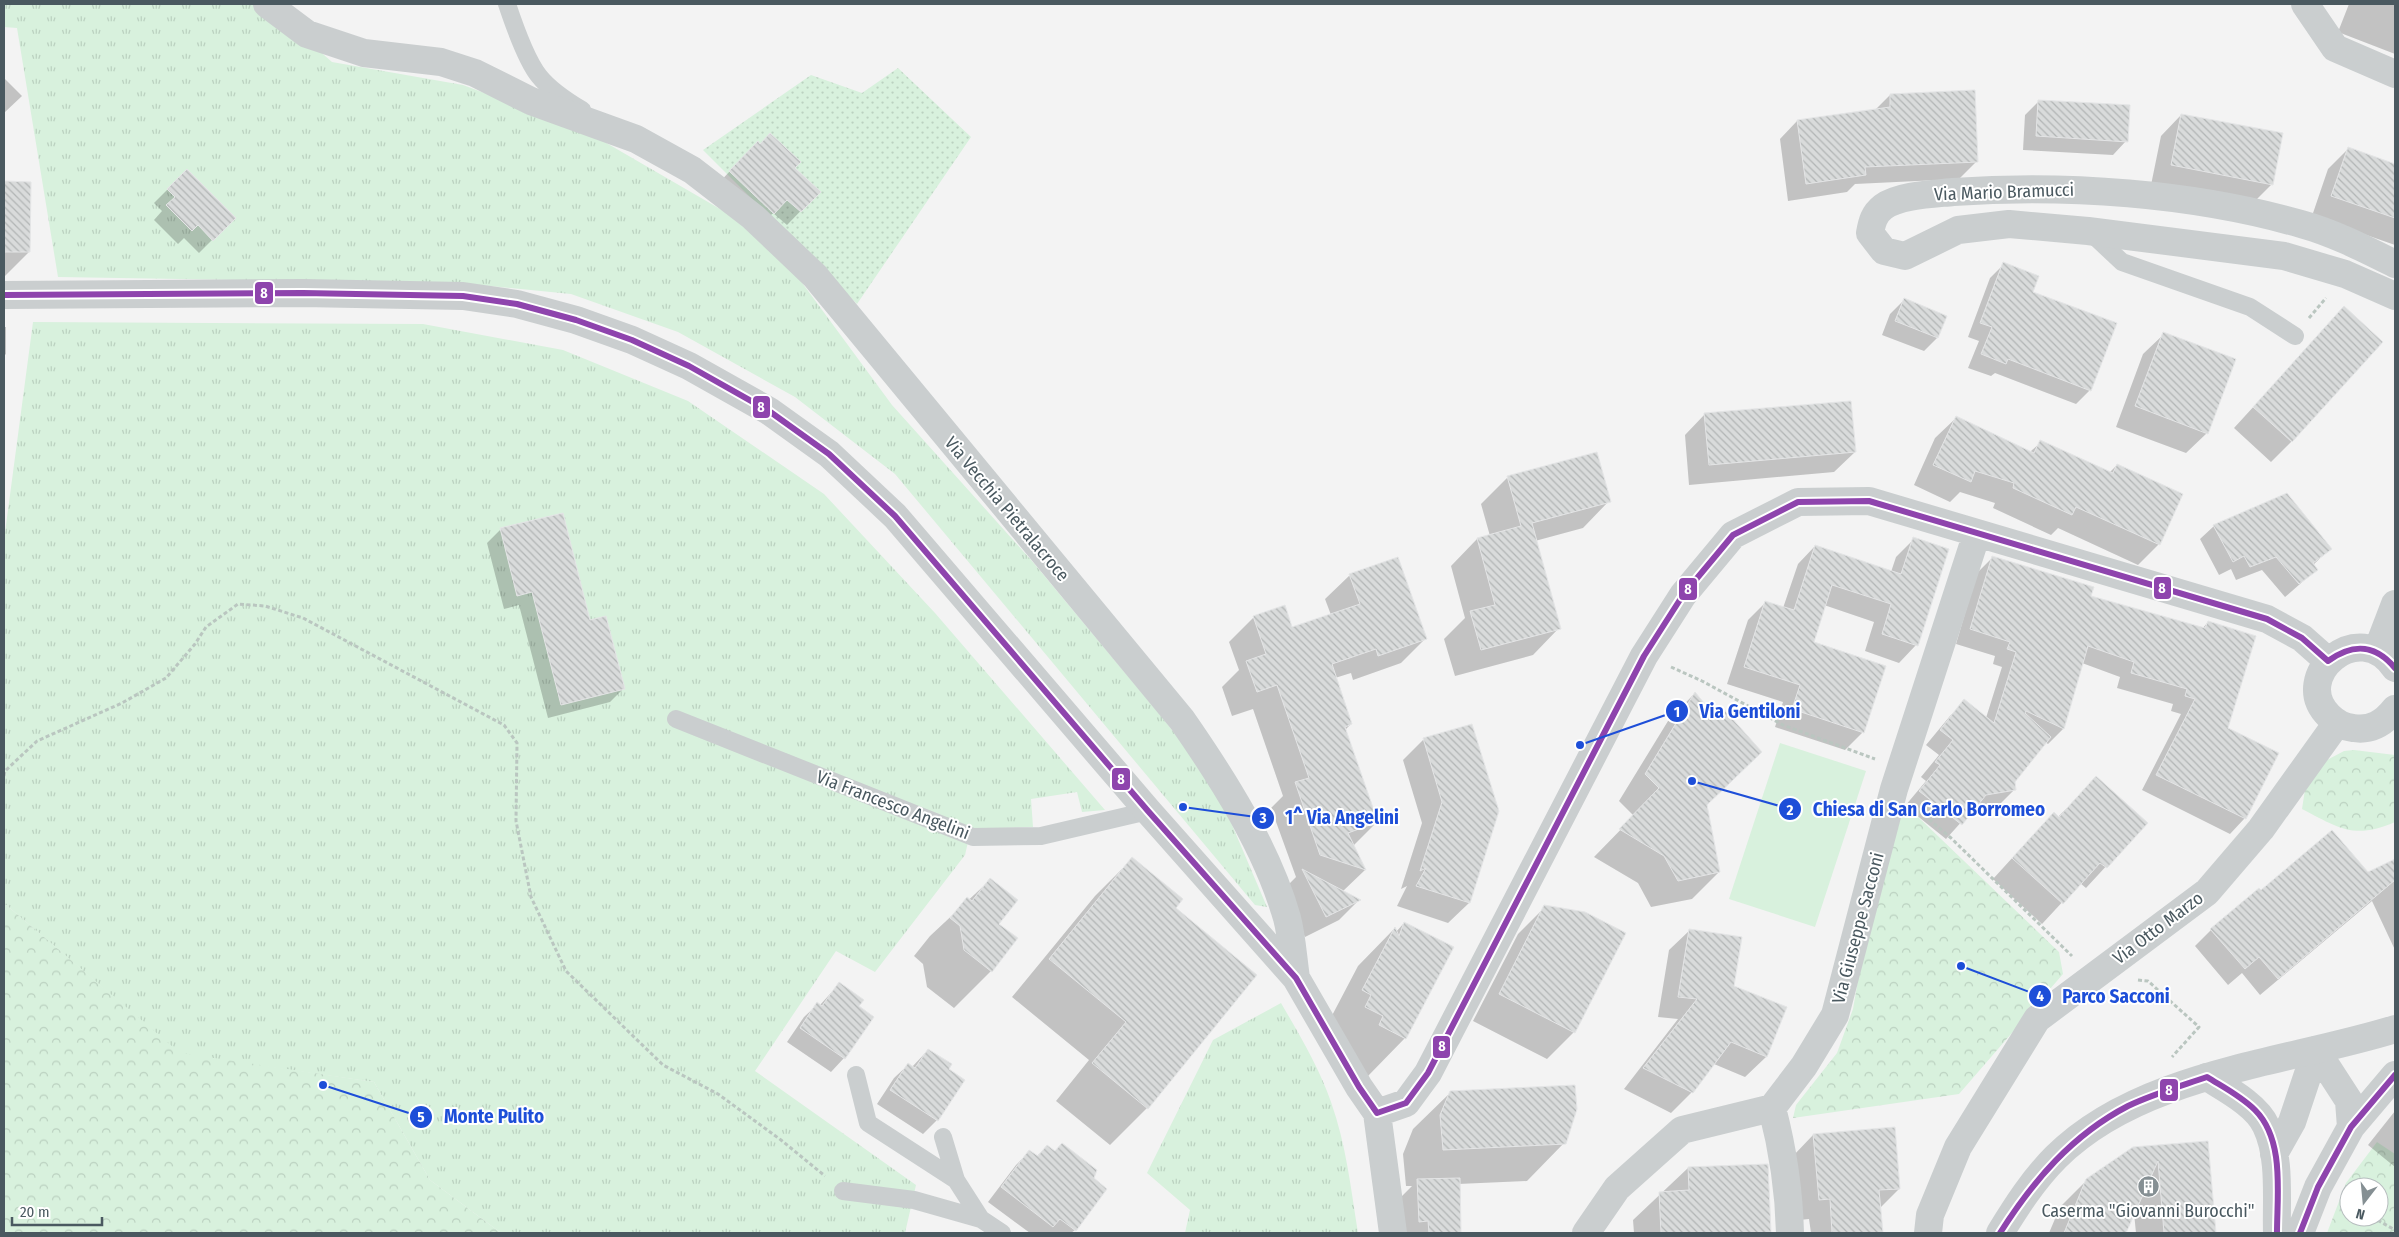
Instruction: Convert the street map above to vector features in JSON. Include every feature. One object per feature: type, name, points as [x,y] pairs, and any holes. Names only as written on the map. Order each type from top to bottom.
[{"type":"street","name":"Via Vecchia Pietralacroce","points":[[267,4],[307,34],[364,53],[441,62],[475,73],[531,101],[636,139],[692,170],[753,217],[815,276],[1182,720],[1216,770],[1269,867],[1288,919],[1296,978]]},
{"type":"street","points":[[2305,4],[2335,48],[2395,74]]},
{"type":"street","name":"Via Mario Bramucci","points":[[2395,264],[2357,245],[2302,224],[2229,208],[2158,197],[2086,190],[2002,189],[1926,194],[1884,206],[1873,217],[1870,233],[1884,252],[1905,256],[1958,230],[2009,224],[2088,231],[2284,256],[2345,274],[2395,296]]},
{"type":"street","points":[[4,295],[303,293],[463,296],[517,304],[576,320],[632,340],[689,366],[769,411],[829,454],[895,516],[1148,810],[1296,978],[1359,1087],[1377,1112],[1393,1233]]},
{"type":"street","points":[[1377,1112],[1406,1103],[1428,1073],[1644,656],[1683,595],[1733,535],[1798,502],[1869,501],[2267,619],[2302,638],[2328,661]]},
{"type":"street","name":"Via Giuseppe Sacconi","points":[[1772,1108],[1804,1066],[1835,1015],[1894,789],[1977,533]]},
{"type":"street","points":[[2395,604],[2386,659],[2364,647],[2344,650],[2328,661],[2320,675],[2318,690],[2326,713],[2337,723],[2348,728],[2375,727],[2389,717],[2395,708]]},
{"type":"street","name":"Via Otto Marzo","points":[[1928,1233],[1930,1215],[1958,1147],[2037,1019],[2207,892],[2261,829],[2337,723]]},
{"type":"street","points":[[2000,1233],[2019,1202],[2056,1157],[2091,1129],[2129,1106],[2207,1077],[2395,1030]]},
{"type":"street","points":[[2316,1050],[2349,1101],[2351,1127]]},
{"type":"street","points":[[2274,1154],[2292,1122],[2316,1050]]},
{"type":"street","points":[[2300,1233],[2318,1187],[2351,1127],[2395,1075]]},
{"type":"street","points":[[2207,1077],[2248,1104],[2266,1124],[2274,1154],[2277,1233]]},
{"type":"street","points":[[1586,1233],[1617,1188],[1682,1130],[1772,1108],[1783,1149],[1790,1233]]},
{"type":"lane","name":"Via Vecchia Pietralacroce","points":[[507,4],[538,76],[561,97],[607,127]]},
{"type":"lane","points":[[2088,231],[2122,262],[2250,307],[2295,336]]},
{"type":"lane","name":"Via Francesco Angelini","points":[[676,719],[973,838],[1041,836],[1148,810]]},
{"type":"lane","points":[[856,1075],[868,1122],[956,1180]]},
{"type":"lane","points":[[943,1137],[956,1180],[981,1219]]},
{"type":"lane","points":[[843,1191],[914,1200],[981,1219],[1002,1233]]},
{"type":"path","points":[[2295,336],[2345,274]]},
{"type":"path","points":[[4,776],[5,771],[37,740],[122,703],[166,678],[195,644],[206,627],[238,604],[265,606],[303,618],[504,725],[517,743],[516,822],[531,897],[566,972],[663,1065],[718,1094],[781,1140],[843,1191]]},
{"type":"path","points":[[1702,681],[1783,726],[1884,763],[1894,789],[1951,838],[2093,976],[2148,981],[2198,1026],[2167,1063]]},
{"type":"green space","points":[[4,4],[266,4],[332,62],[463,85],[584,130],[727,213],[789,265],[892,405],[1032,561],[1161,716],[1215,785],[1267,907],[1255,905],[895,474],[795,397],[678,332],[571,294],[469,284],[58,277],[17,28],[4,27]]},
{"type":"green space","points":[[898,68],[971,137],[857,304],[703,150],[811,75],[862,93]]},
{"type":"green space","points":[[33,322],[423,324],[563,350],[688,401],[824,494],[935,613],[1105,810],[1082,812],[1077,792],[1031,799],[1033,827],[971,829],[965,855],[875,972],[836,951],[755,1071],[916,1185],[905,1233],[501,1233],[430,1180],[374,1082],[180,1054],[4,903],[4,540]]},
{"type":"green space","points":[[1780,743],[1866,771],[1815,927],[1729,899]]},
{"type":"green space","points":[[2354,750],[2395,755],[2395,822],[2381,827],[2357,831],[2326,822],[2302,809],[2308,770],[2344,751]]},
{"type":"green space","points":[[1916,815],[2059,952],[2063,974],[1959,1094],[1793,1118],[1796,1105],[1837,1053],[1853,1009],[1862,957],[1901,816]]},
{"type":"green space","points":[[4,903],[180,1053],[374,1082],[430,1180],[501,1233],[4,1233]]},
{"type":"green space","points":[[1281,1003],[1315,1063],[1331,1102],[1344,1150],[1358,1233],[1185,1233],[1190,1210],[1147,1173],[1213,1040]]},
{"type":"green space","points":[[2377,1142],[2395,1154],[2395,1233],[2327,1233],[2339,1201],[2339,1227],[2389,1227],[2389,1177],[2351,1177]]},
{"type":"building","points":[[1975,90],[1978,162],[1865,167],[1866,175],[1806,184],[1797,120],[1890,107],[1890,94]]},
{"type":"building","points":[[2038,100],[2130,105],[2128,142],[2036,136]]},
{"type":"building","points":[[2181,114],[2283,133],[2273,185],[2171,165]]},
{"type":"building","points":[[770,133],[801,162],[795,168],[821,192],[801,212],[787,200],[774,214],[729,171],[758,141],[760,144]]},
{"type":"building","points":[[2348,147],[2395,164],[2395,218],[2331,196]]},
{"type":"building","points":[[187,169],[236,218],[213,241],[198,225],[192,231],[166,205],[175,197],[167,189]]},
{"type":"building","points":[[4,181],[31,182],[30,252],[4,252]]},
{"type":"building","points":[[2003,262],[2039,276],[2033,292],[2117,323],[2091,391],[2008,359],[2006,364],[1981,354],[1992,327],[1980,323]]},
{"type":"building","points":[[1904,298],[1947,316],[1938,338],[1895,321]]},
{"type":"building","points":[[2344,306],[2383,342],[2292,442],[2253,407]]},
{"type":"building","points":[[2163,332],[2236,359],[2208,434],[2135,406]]},
{"type":"building","points":[[1851,401],[1856,452],[1709,465],[1704,413]]},
{"type":"building","points":[[1956,416],[2034,453],[2040,440],[2113,473],[2117,464],[2183,494],[2160,545],[2076,507],[2072,515],[2013,488],[2014,483],[1975,471],[1971,482],[1933,465]]},
{"type":"building","points":[[1597,452],[1611,502],[1532,523],[1561,629],[1481,650],[1470,611],[1495,605],[1477,538],[1521,526],[1507,476]]},
{"type":"building","points":[[2287,493],[2332,549],[2313,563],[2318,570],[2299,584],[2276,557],[2250,567],[2244,556],[2233,562],[2213,525]]},
{"type":"building","points":[[563,513],[590,620],[606,616],[625,689],[561,705],[532,592],[517,596],[500,528]]},
{"type":"building","points":[[1913,537],[1949,549],[1918,646],[1882,634],[1891,604],[1832,585],[1814,642],[1886,666],[1864,733],[1792,709],[1800,685],[1744,667],[1765,601],[1794,610],[1815,545],[1901,574]]},
{"type":"building","points":[[1992,556],[2094,587],[2091,596],[2205,628],[2208,621],[2256,636],[2228,728],[2279,753],[2246,819],[2156,775],[2195,699],[2185,696],[2187,689],[2131,673],[2134,662],[2088,646],[2064,729],[2026,711],[2025,713],[2051,737],[2015,782],[2016,790],[1986,795],[1962,825],[1919,791],[1940,765],[1935,762],[1953,740],[1940,730],[1964,699],[1994,723],[2016,652],[2007,649],[2010,642],[1970,629]]},
{"type":"building","points":[[1398,557],[1427,639],[1378,656],[1376,649],[1332,664],[1352,724],[1345,727],[1378,822],[1348,833],[1366,870],[1320,855],[1295,782],[1309,778],[1277,685],[1257,692],[1246,661],[1266,654],[1253,616],[1285,605],[1292,627],[1360,604],[1349,574]]},
{"type":"building","points":[[1695,692],[1713,714],[1721,706],[1762,752],[1707,805],[1720,872],[1678,881],[1664,856],[1619,829],[1659,788],[1645,774]]},
{"type":"building","points":[[1472,724],[1499,811],[1470,903],[1416,886],[1426,868],[1420,871],[1442,802],[1423,738]]},
{"type":"building","points":[[2096,776],[2148,823],[2107,868],[2100,863],[2063,904],[2012,858],[2054,812],[2059,817]]},
{"type":"building","points":[[2332,830],[2368,872],[2395,859],[2395,880],[2278,979],[2259,957],[2245,969],[2210,929],[2259,888],[2261,890]]},
{"type":"building","points":[[1132,857],[1183,899],[1176,908],[1257,975],[1148,1109],[1092,1063],[1126,1022],[1049,959]]},
{"type":"building","points":[[1302,869],[1361,900],[1326,917]]},
{"type":"building","points":[[990,878],[1018,900],[999,924],[1018,938],[992,972],[964,950],[960,926],[950,918],[967,897],[972,901]]},
{"type":"building","points":[[1544,905],[1585,912],[1626,933],[1575,1033],[1499,994]]},
{"type":"building","points":[[1404,922],[1454,947],[1406,1039],[1379,1025],[1383,1016],[1365,1007],[1371,995],[1362,990],[1395,927],[1399,936]]},
{"type":"building","points":[[1689,929],[1742,937],[1734,986],[1787,1007],[1767,1057],[1731,1042],[1693,1093],[1643,1068],[1697,999],[1678,997]]},
{"type":"building","points":[[839,982],[864,1000],[859,1006],[874,1017],[845,1059],[800,1028],[817,1002],[822,1006]]},
{"type":"building","points":[[928,1049],[952,1064],[949,1069],[965,1080],[938,1121],[890,1090],[908,1063],[915,1068]]},
{"type":"building","points":[[1575,1085],[1577,1109],[1566,1144],[1443,1150],[1440,1115],[1450,1091]]},
{"type":"building","points":[[1895,1127],[1900,1189],[1879,1190],[1883,1233],[1832,1233],[1830,1199],[1819,1200],[1813,1134]]},
{"type":"building","name":"Caserma \"Giovanni Burocchi\"","points":[[2208,1141],[2216,1233],[2164,1233],[2158,1161],[2126,1233],[2064,1233],[2086,1179],[2133,1147]]},
{"type":"building","points":[[1062,1143],[1097,1170],[1094,1178],[1107,1189],[1076,1231],[1060,1219],[1053,1227],[1001,1187],[1029,1150],[1038,1156],[1047,1145],[1055,1151]]},
{"type":"building","points":[[1768,1164],[1771,1233],[1661,1233],[1659,1192],[1689,1190],[1688,1167]]},
{"type":"building","points":[[1460,1178],[1461,1233],[1429,1233],[1428,1221],[1419,1222],[1417,1179]]},
{"type":"transit line","name":"8","points":[[4,295],[303,293],[463,296],[517,304],[576,320],[632,340],[689,366],[769,411],[829,454],[895,516],[1148,811],[1296,978],[1359,1087],[1377,1113],[1406,1103],[1428,1073],[1644,656],[1683,595],[1733,535],[1798,502],[1869,501],[2267,619],[2302,638],[2328,661],[2346,651],[2363,649],[2372,650],[2380,654],[2395,668]]},
{"type":"transit line","name":"8","points":[[2300,1233],[2318,1187],[2351,1127],[2395,1075]]},
{"type":"transit line","name":"8","points":[[2000,1233],[2040,1178],[2055,1161],[2089,1131],[2128,1106],[2207,1077],[2250,1105],[2265,1122],[2271,1136],[2277,1168],[2277,1233]]},
{"type":"place","name":"Via Gentiloni","points":[[1580,745]]},
{"type":"place","name":"Chiesa di San Carlo Borromeo","points":[[1692,781]]},
{"type":"place","name":"1^ Via Angelini","points":[[1183,807]]},
{"type":"place","name":"Parco Sacconi","points":[[1961,966]]},
{"type":"place","name":"Monte Pulito","points":[[323,1085]]},
{"type":"place","name":"Caserma \"Giovanni Burocchi\"","points":[[2148,1186]]}]
